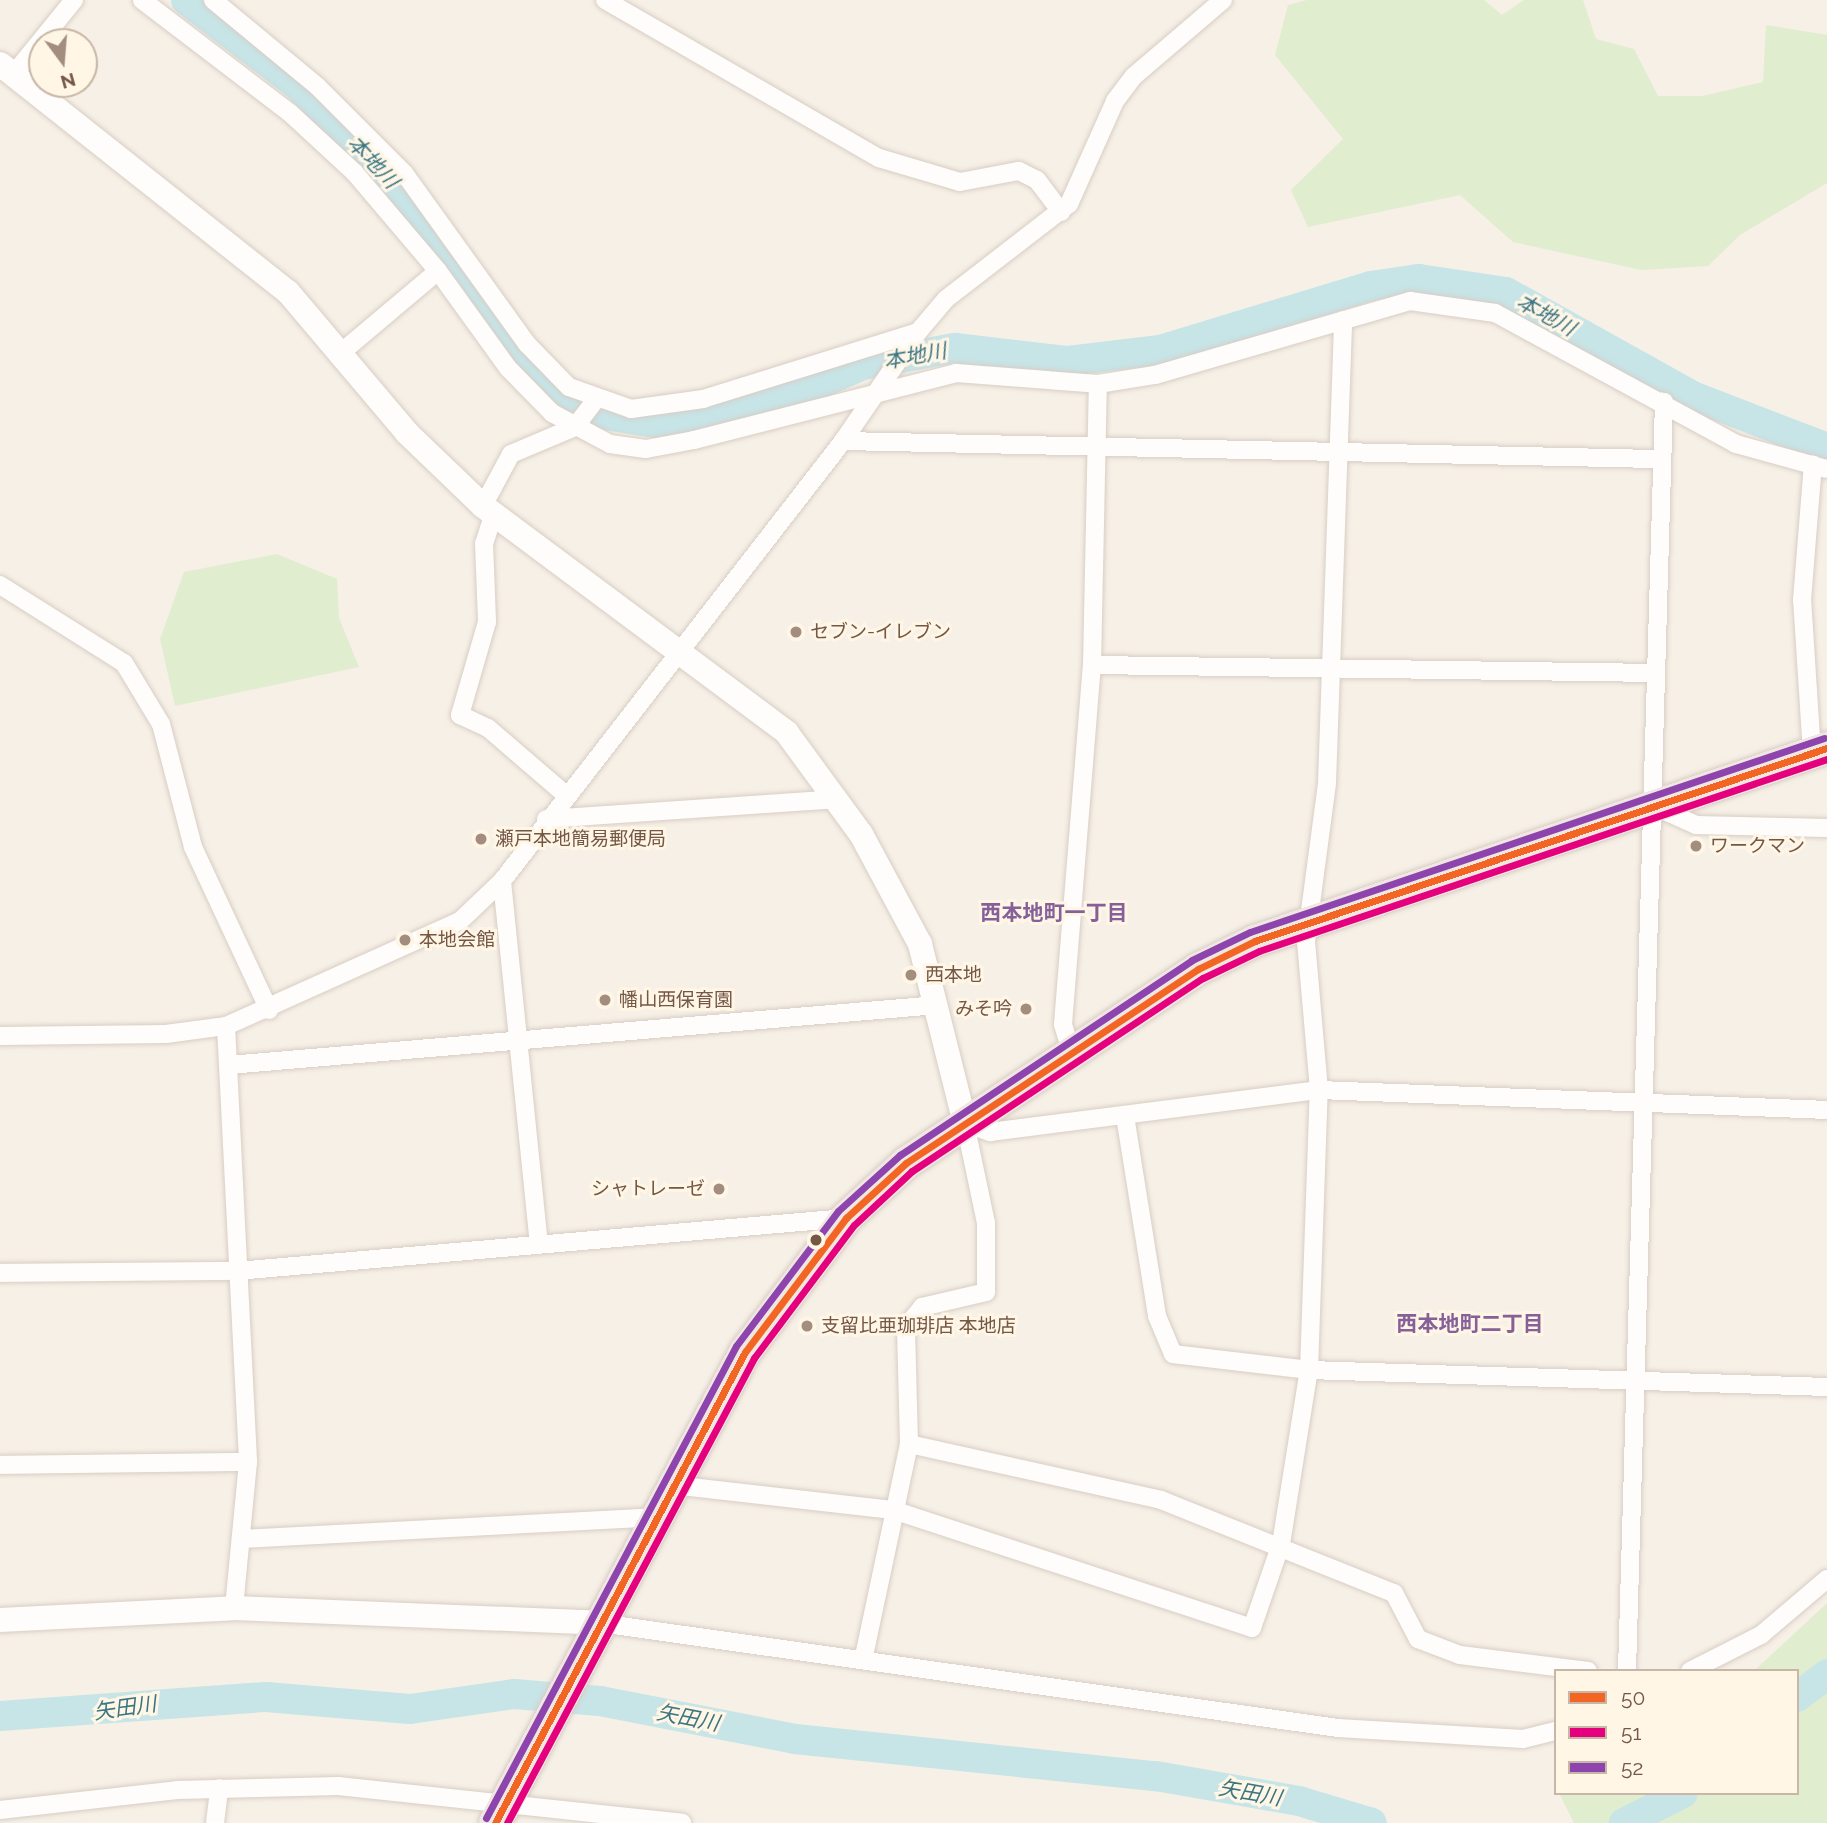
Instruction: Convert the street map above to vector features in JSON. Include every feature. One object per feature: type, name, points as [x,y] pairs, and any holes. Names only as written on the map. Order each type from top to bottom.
[{"type":"highway","points":[[505,1806],[655,1517],[751,1342],[846,1218],[906,1163],[1198,968],[1308,924],[1820,751]]},
{"type":"street","points":[[74,0],[7,69],[240,249],[343,351],[407,433],[488,510],[682,649],[787,733],[837,799],[894,889],[920,944],[965,1123],[986,1223],[986,1292],[922,1307],[906,1327],[909,1444],[864,1656]]},
{"type":"street","points":[[142,0],[290,113],[354,172],[438,271],[508,368],[575,427],[610,444],[646,449],[956,373],[1098,384],[1155,375],[1410,302],[1495,313],[1664,402],[1736,444],[1820,466],[1802,600],[1820,751]]},
{"type":"street","points":[[213,0],[318,87],[404,173],[527,344],[569,387],[596,399],[631,409],[703,399],[918,332]]},
{"type":"street","points":[[605,0],[879,158],[960,182],[1019,172],[1037,180],[1061,212]]},
{"type":"street","points":[[0,1036],[166,1034],[226,1026],[269,1010],[438,934],[502,881],[546,819],[843,442],[918,332],[946,299],[1061,212],[1134,76],[1223,0]]},
{"type":"street","points":[[343,351],[438,271]]},
{"type":"street","points":[[673,1485],[893,1510],[1252,1628],[1282,1544],[1309,1370],[1319,1090],[1308,924],[1327,783],[1343,320]]},
{"type":"street","points":[[1072,1054],[1063,1024],[1092,665],[1093,444],[1098,384]]},
{"type":"street","points":[[566,794],[488,728],[460,715],[487,622],[484,543],[488,510],[511,454],[575,427],[596,399]]},
{"type":"street","points":[[1627,1669],[1634,1384],[1656,807],[1658,459],[1664,402]]},
{"type":"street","points":[[843,442],[1340,449],[1658,459]]},
{"type":"street","points":[[0,584],[124,663],[161,724],[193,847],[269,1010]]},
{"type":"street","points":[[1092,665],[1332,672],[1656,673]]},
{"type":"street","points":[[546,819],[837,799]]},
{"type":"street","points":[[1656,807],[1696,825],[1827,828]]},
{"type":"street","points":[[502,881],[522,1042],[539,1244]]},
{"type":"street","points":[[229,1065],[937,1005]]},
{"type":"street","points":[[226,1026],[248,1462],[234,1608]]},
{"type":"street","points":[[965,1123],[990,1132],[1319,1090],[1646,1105],[1827,1110]]},
{"type":"street","points":[[1125,1116],[1157,1316],[1173,1354],[1309,1370],[1634,1384],[1827,1387]]},
{"type":"street","points":[[0,1273],[237,1271],[846,1218]]},
{"type":"street","points":[[909,1444],[1161,1500],[1282,1544],[1394,1593],[1418,1639],[1460,1655],[1572,1669]]},
{"type":"street","points":[[0,1465],[248,1462]]},
{"type":"street","points":[[242,1539],[655,1517]]},
{"type":"street","points":[[1693,1669],[1761,1635],[1827,1578]]},
{"type":"street","points":[[0,1620],[234,1608],[597,1628],[864,1656],[1161,1706],[1338,1728],[1523,1740],[1554,1732]]},
{"type":"street","points":[[0,1810],[219,1788],[338,1786],[682,1823]]},
{"type":"street","points":[[215,1823],[219,1788]]},
{"type":"green space","points":[[1307,0],[1484,0],[1502,15],[1524,0],[1583,0],[1596,39],[1634,49],[1658,96],[1702,96],[1763,82],[1766,25],[1827,35],[1827,183],[1740,235],[1708,266],[1641,270],[1513,242],[1460,195],[1308,227],[1291,190],[1343,139],[1275,55],[1288,5]]},
{"type":"green space","points":[[277,554],[337,579],[339,618],[359,667],[175,706],[160,639],[184,572]]},
{"type":"green space","points":[[1827,1603],[1827,1823],[1574,1823],[1560,1795],[1799,1795],[1799,1669],[1756,1669]]},
{"type":"waterway","name":"本地川","points":[[186,0],[296,84],[392,178],[508,342],[573,410],[655,423],[728,411],[806,390],[863,365],[955,348],[1068,361],[1160,350],[1371,286],[1419,279],[1506,292],[1695,397],[1827,448]]},
{"type":"waterway","name":"矢田川","points":[[1799,1695],[1827,1674]]},
{"type":"waterway","name":"矢田川","points":[[0,1716],[266,1697],[410,1709],[514,1694],[600,1701],[795,1739],[1156,1776],[1299,1801],[1372,1823]]},
{"type":"waterway","name":"矢田川","points":[[1624,1823],[1679,1795]]},
{"type":"transit line","name":"52","points":[[486,1818],[736,1346],[838,1211],[900,1155],[1192,960],[1250,932],[1824,738]]},
{"type":"transit line","name":"50","points":[[495,1823],[745,1352],[846,1218],[906,1163],[1198,969],[1255,941],[1827,748]]},
{"type":"transit line","name":"51","points":[[507,1823],[754,1358],[854,1225],[912,1171],[1203,978],[1259,951],[1827,759]]},
{"type":"place","name":"セブン-イレブン","points":[[796,632]]},
{"type":"place","name":"瀬戸本地簡易郵便局","points":[[481,839]]},
{"type":"place","name":"ワークマン","points":[[1696,846]]},
{"type":"place","name":"本地会館","points":[[405,940]]},
{"type":"place","name":"西本地","points":[[911,975]]},
{"type":"place","name":"幡山西保育園","points":[[605,1000]]},
{"type":"place","name":"みそ吟","points":[[1026,1009]]},
{"type":"place","name":"シャトレーゼ","points":[[719,1189]]},
{"type":"place","name":"支留比亜珈琲店 本地店","points":[[807,1326]]},
{"type":"district","name":"西本地町一丁目","points":[[1054,913]]},
{"type":"district","name":"西本地町二丁目","points":[[1470,1324]]}]
